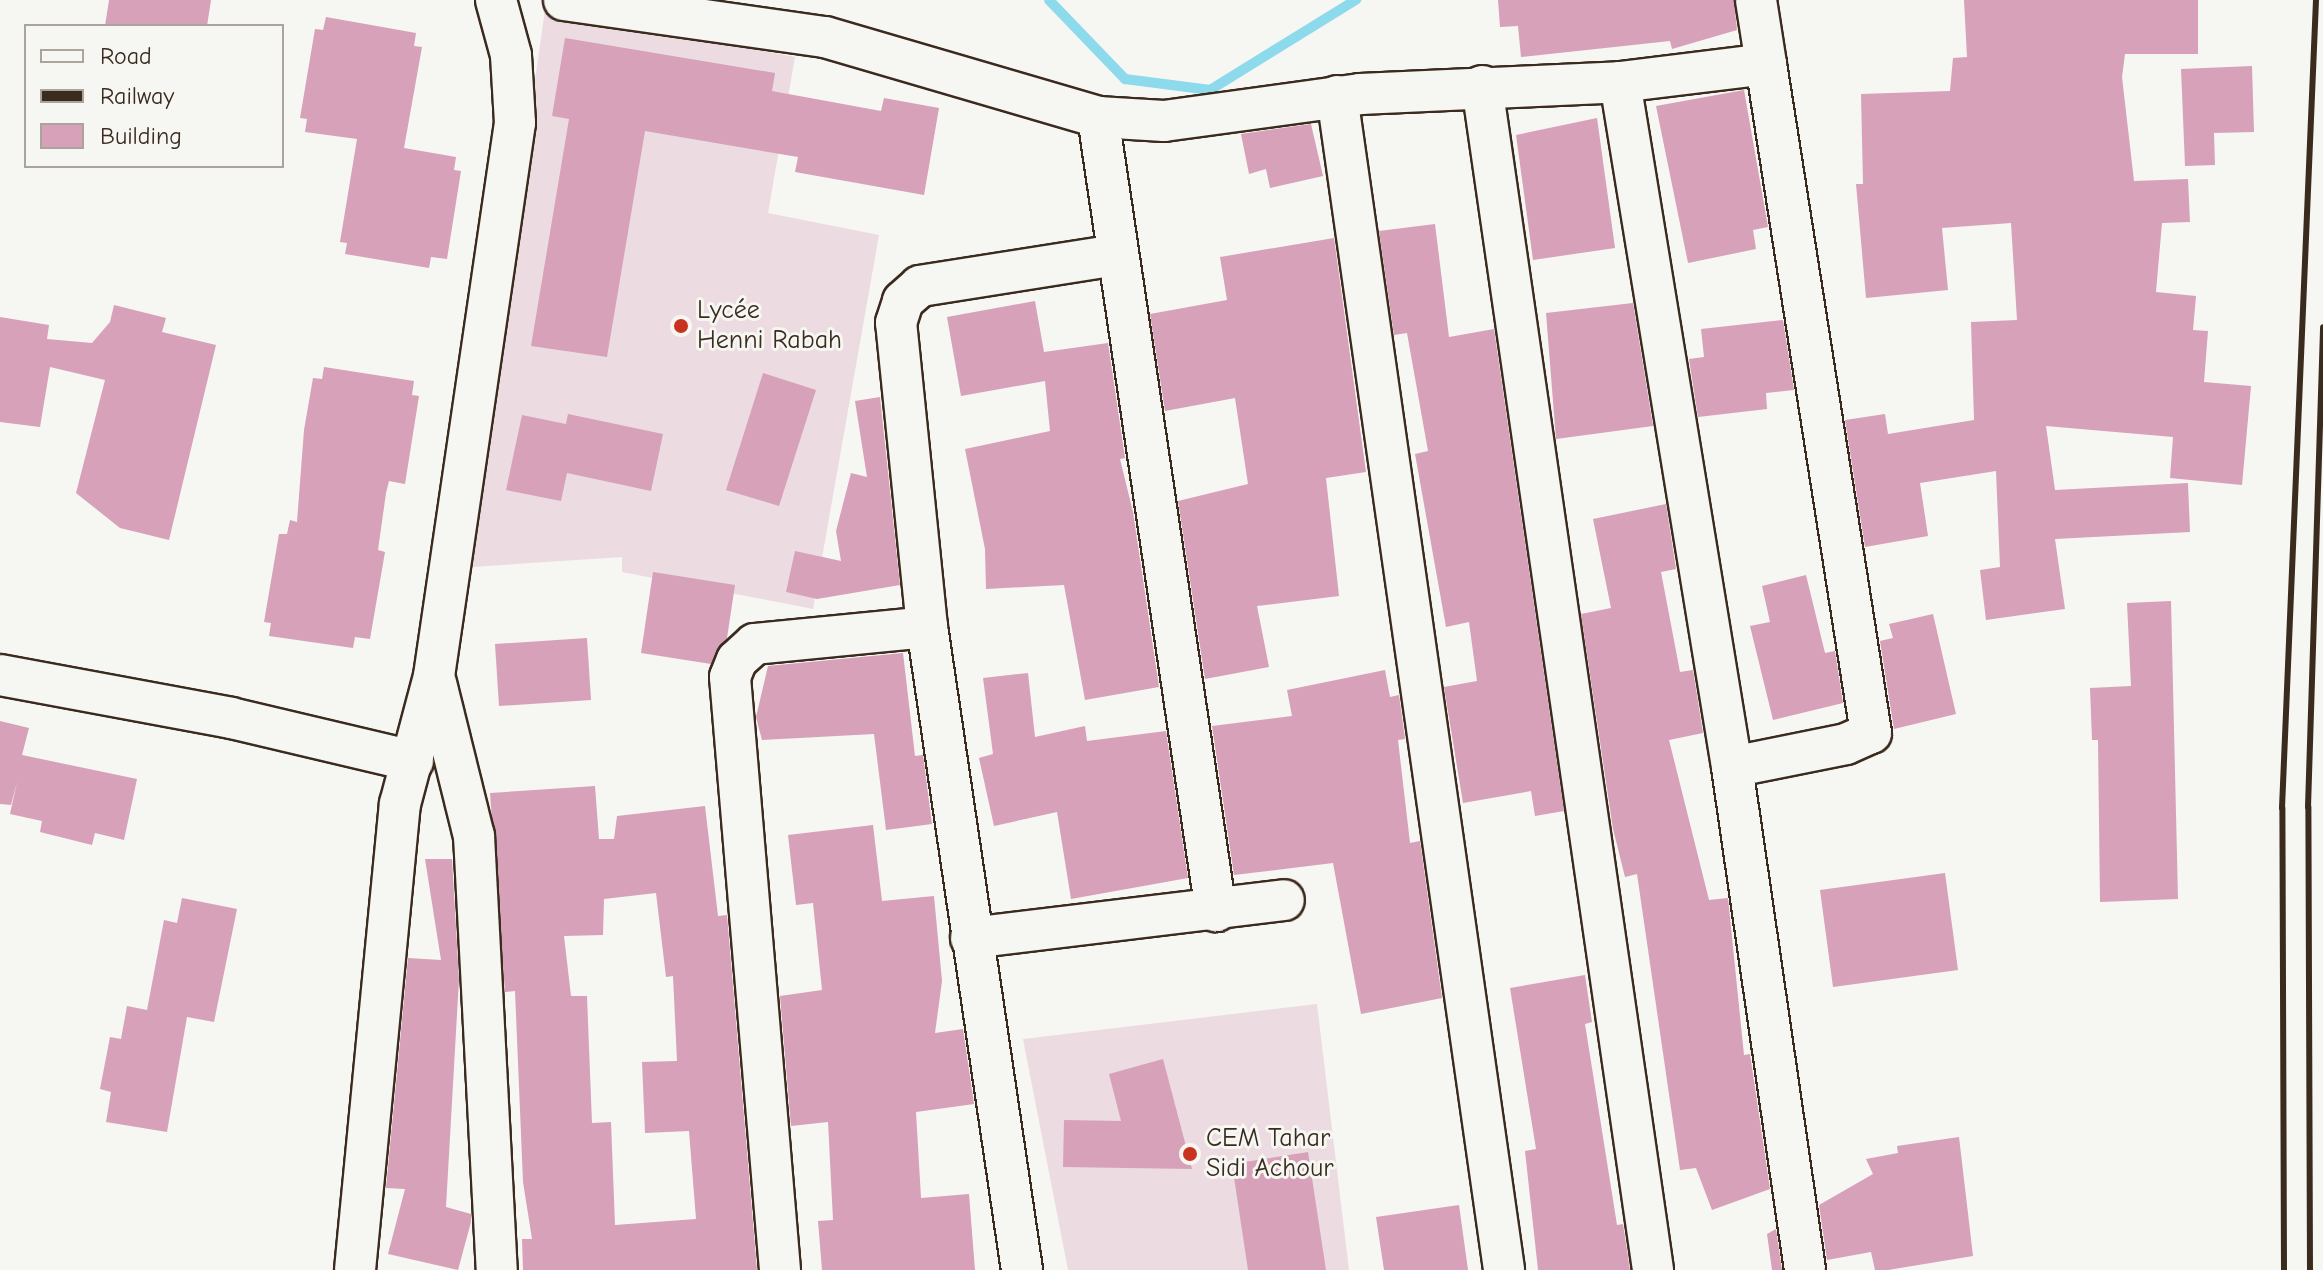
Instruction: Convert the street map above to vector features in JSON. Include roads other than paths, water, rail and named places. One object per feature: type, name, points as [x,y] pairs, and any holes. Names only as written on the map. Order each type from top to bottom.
[{"type":"street","points":[[355,1270],[400,804],[434,676],[515,123],[511,55],[496,0]]},
{"type":"street","points":[[564,0],[825,37],[1098,117],[1164,121],[1337,96],[1482,86],[1620,82],[1766,64]]},
{"type":"street","points":[[1732,767],[1846,744],[1871,733],[1756,0]]},
{"type":"street","points":[[1620,82],[1732,767],[1805,1270]]},
{"type":"street","points":[[1482,86],[1653,1270]]},
{"type":"street","points":[[1337,96],[1504,1270]]},
{"type":"street","points":[[1098,117],[1116,255],[1216,911]]},
{"type":"street","points":[[1022,1270],[927,627],[896,323],[903,301],[920,286],[1116,255]]},
{"type":"street","points":[[780,1270],[730,677],[737,660],[755,644],[927,627]]},
{"type":"street","points":[[0,675],[231,718],[413,761]]},
{"type":"street","points":[[434,676],[474,836],[497,1270]]},
{"type":"street","points":[[971,938],[1216,911],[1284,900]]},
{"type":"waterway","points":[[1049,0],[1125,79],[1210,90],[1356,0]]},
{"type":"railway","points":[[2284,1270],[2282,808],[2316,0]]},
{"type":"railway","points":[[2310,1270],[2308,807],[2323,327]]},
{"type":"place","name":"Lycée Henni Rabah","points":[[681,326]]},
{"type":"place","name":"CEM Tahar Sidi Achour","points":[[1190,1154]]}]
